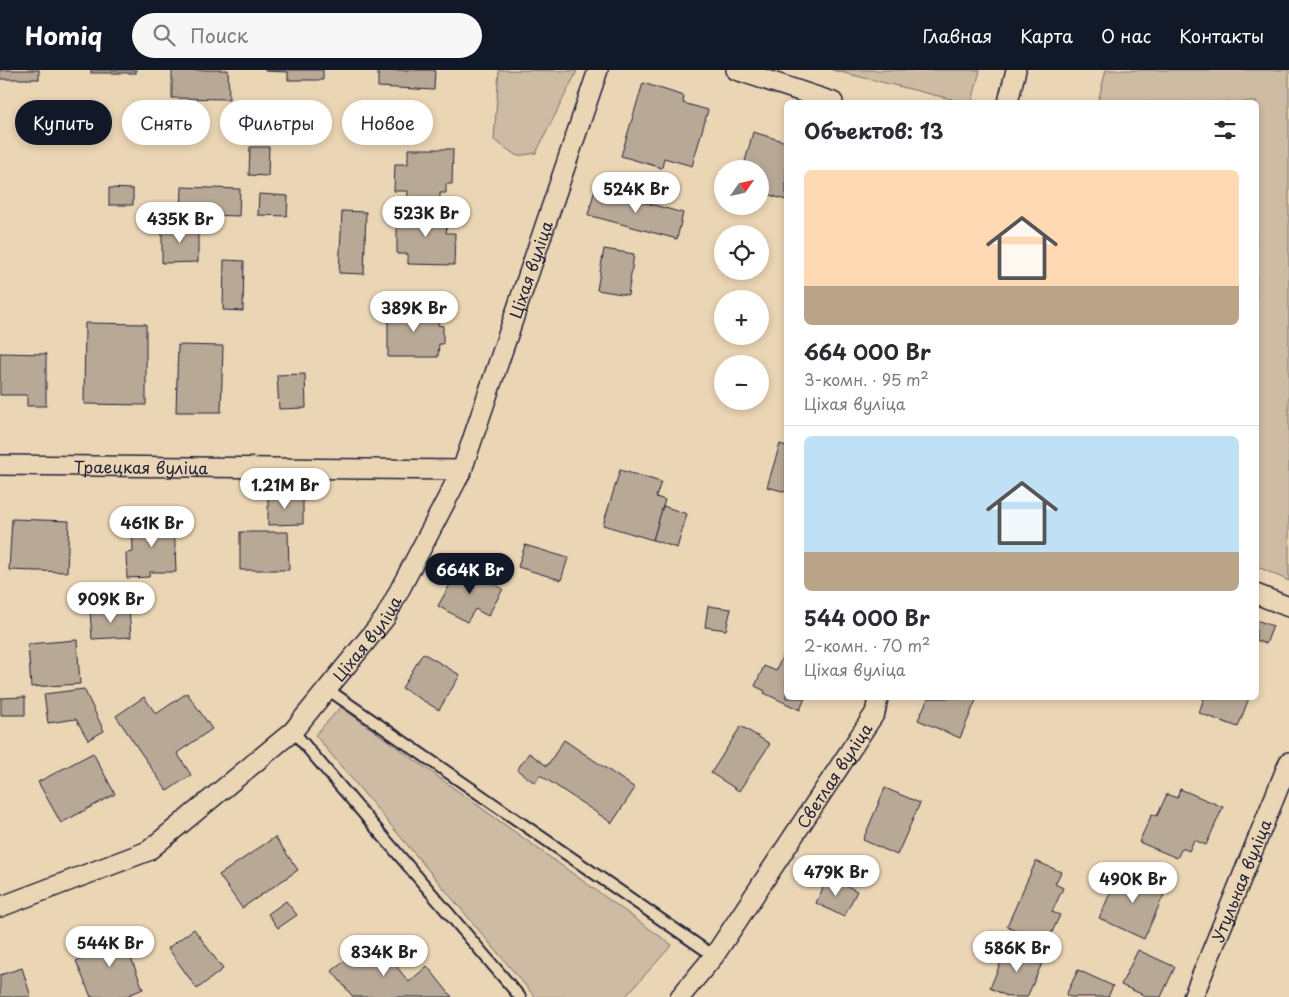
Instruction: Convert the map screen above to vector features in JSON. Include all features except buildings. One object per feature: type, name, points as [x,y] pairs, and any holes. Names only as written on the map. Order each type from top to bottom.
[{"type":"street","name":"Ціхая вуліца","points":[[0,907],[148,851],[293,731],[385,618],[462,470],[598,70]]},
{"type":"street","points":[[736,70],[827,100]]},
{"type":"street","points":[[1008,100],[1016,70]]},
{"type":"street","name":"Траецкая вуліца","points":[[0,465],[462,470]]},
{"type":"street","points":[[1259,595],[1289,607]]},
{"type":"street","name":"Светлая вуліца","points":[[680,997],[714,956],[874,713],[877,700]]},
{"type":"street","name":"Утульная вуліца","points":[[1193,997],[1289,762]]},
{"type":"lane","points":[[327,689],[714,956]]},
{"type":"lane","points":[[293,731],[520,997]]},
{"type":"shaded area","points":[[499,70],[577,71],[536,153],[517,156],[494,140]]},
{"type":"shaded area","points":[[832,70],[980,70],[972,100],[955,100]]},
{"type":"shaded area","points":[[1106,70],[1289,70],[1289,581],[1259,567],[1259,100],[1098,100]]},
{"type":"shaded area","points":[[341,707],[672,945],[625,997],[535,997],[315,735]]}]
